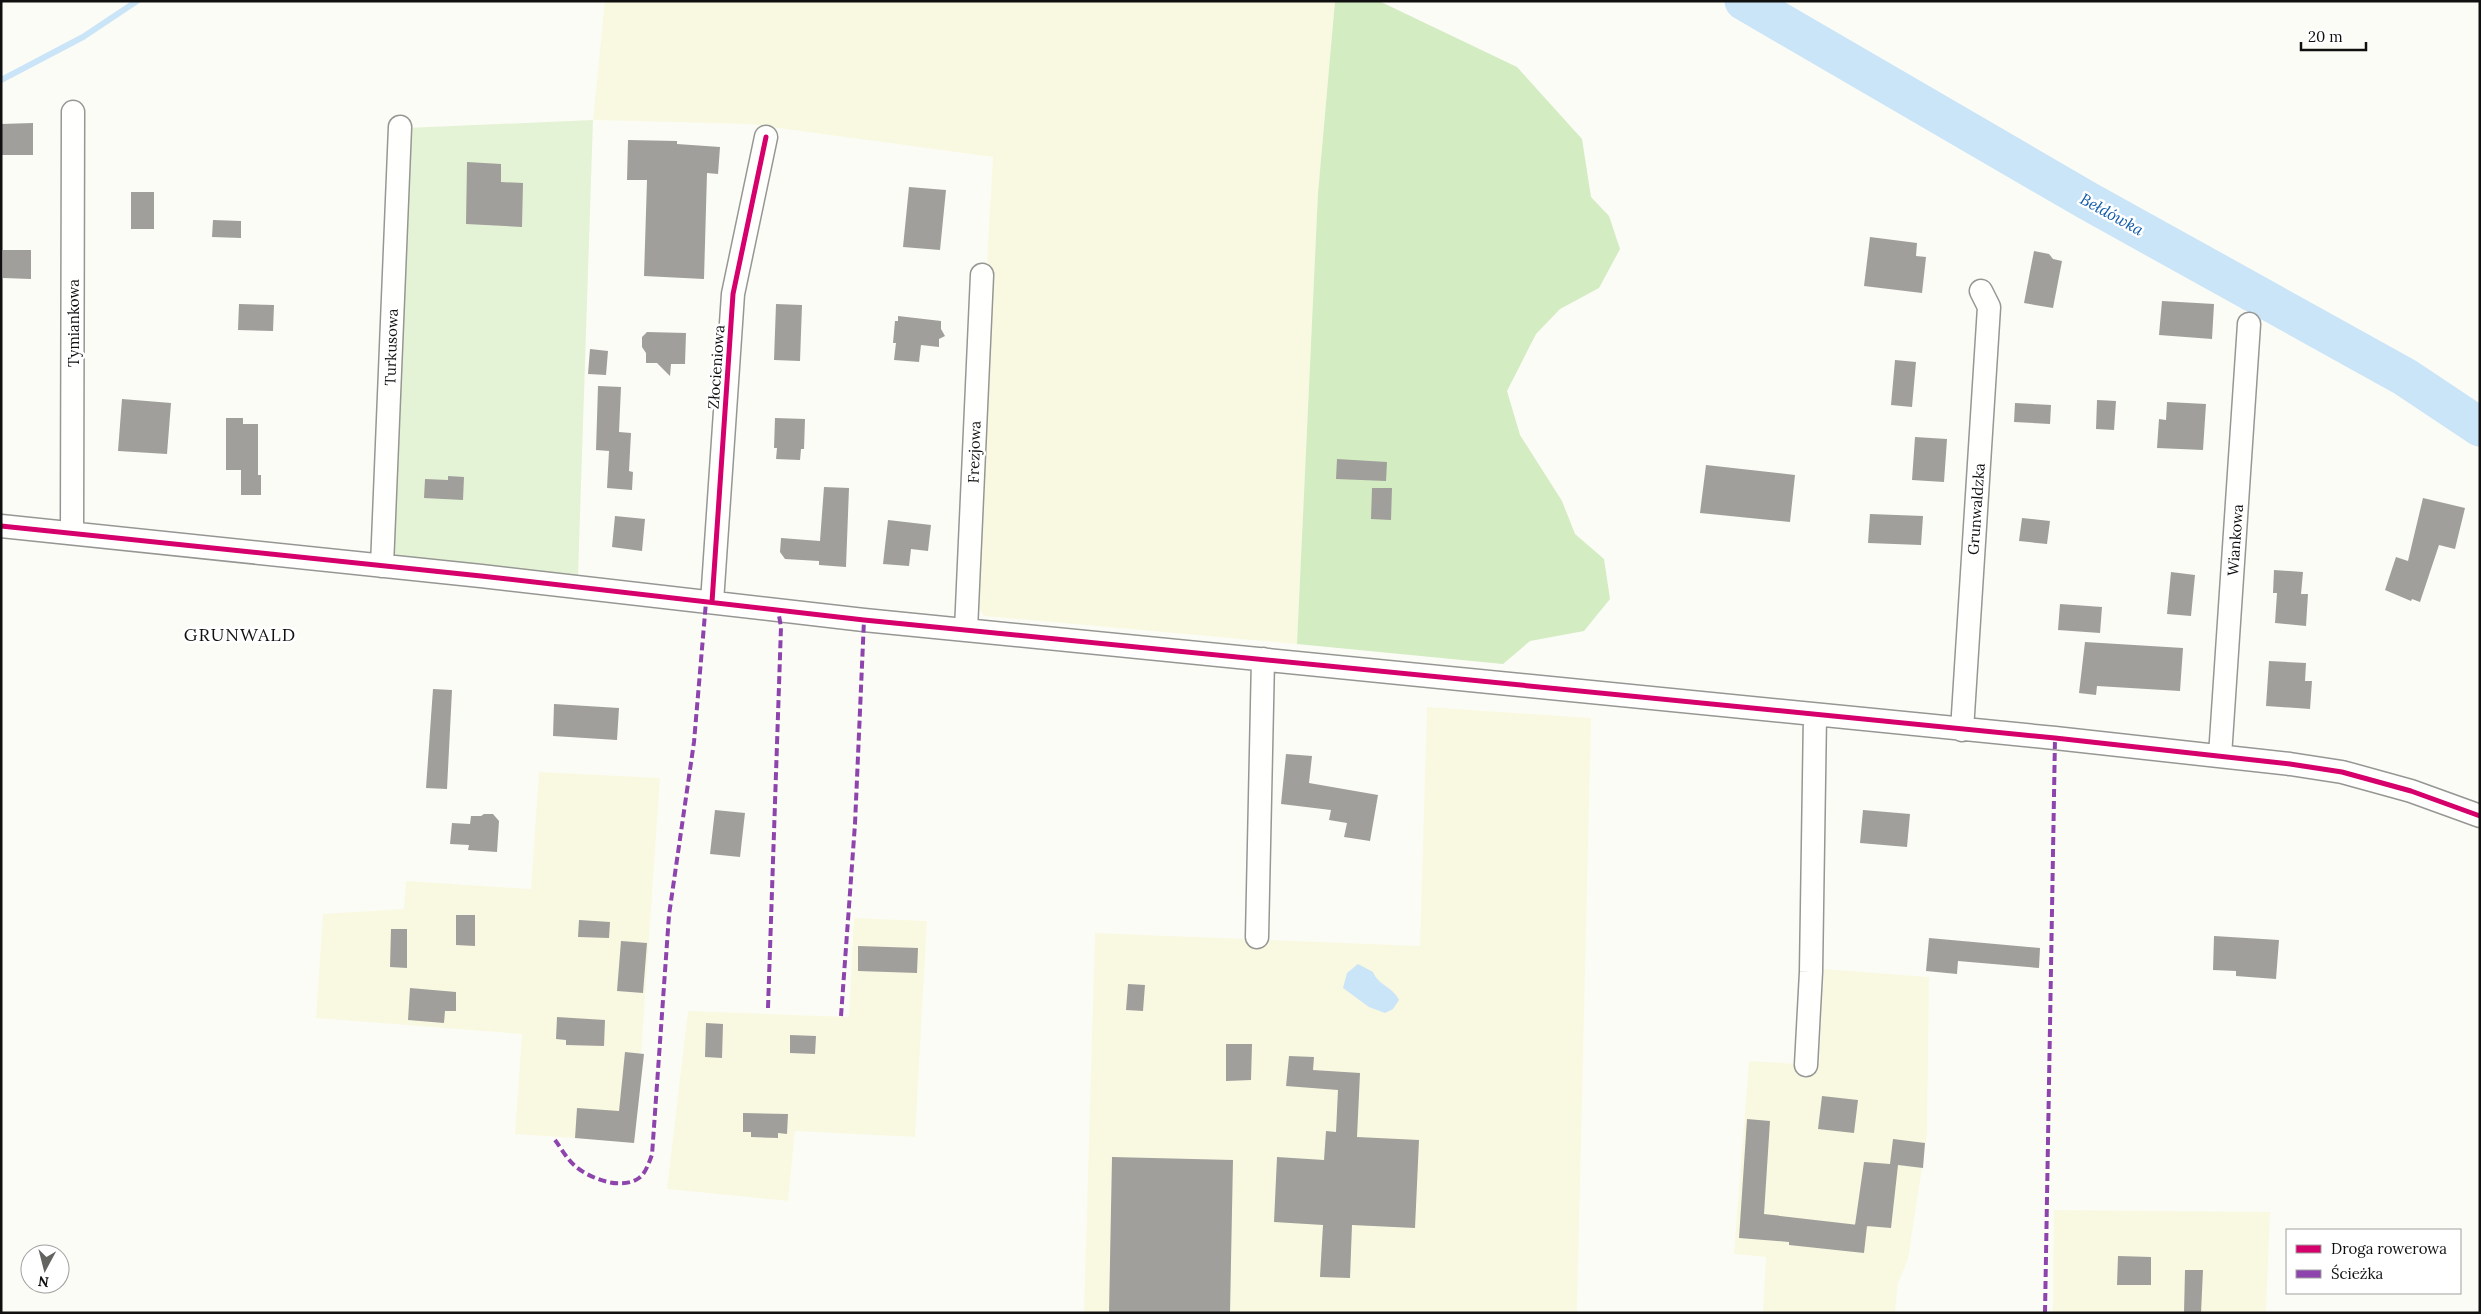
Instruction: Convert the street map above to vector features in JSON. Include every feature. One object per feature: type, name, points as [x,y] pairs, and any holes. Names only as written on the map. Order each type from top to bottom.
[{"type":"street","name":"Tymiankowa","points":[[72,533],[73,112]]},
{"type":"street","name":"Turkusowa","points":[[382,566],[400,127]]},
{"type":"street","name":"Złocieniowa","points":[[712,602],[733,294],[766,137]]},
{"type":"street","name":"Frezjowa","points":[[966,630],[982,275]]},
{"type":"street","name":"Grunwaldzka","points":[[1962,730],[1989,307],[1981,290]]},
{"type":"street","name":"Wiankowa","points":[[2220,756],[2249,324]]},
{"type":"street","points":[[1,526],[966,630],[2290,764],[2342,772],[2411,791],[2480,816]]},
{"type":"street","points":[[1257,937],[1263,659]]},
{"type":"street","points":[[1806,1065],[1811,972],[1815,715]]},
{"type":"green space","points":[[605,1],[1335,1],[1318,193],[1297,644],[984,616],[977,604],[988,243],[993,157],[750,124],[593,120]]},
{"type":"green space","points":[[1335,1],[1379,1],[1517,67],[1582,139],[1591,197],[1609,216],[1620,249],[1599,288],[1560,309],[1536,334],[1507,391],[1520,435],[1562,501],[1575,534],[1604,559],[1610,599],[1584,631],[1530,641],[1503,664],[1297,644],[1318,193]]},
{"type":"green space","points":[[593,120],[578,576],[402,558],[387,549],[406,128]]},
{"type":"green space","points":[[1427,707],[1591,718],[1577,1313],[1084,1313],[1095,933],[1420,946]]},
{"type":"green space","points":[[539,772],[660,778],[635,1142],[515,1134],[522,1034],[316,1018],[323,914],[404,909],[406,881],[531,889]]},
{"type":"green space","points":[[854,918],[927,921],[915,1137],[795,1131],[788,1201],[667,1189],[688,1011],[849,1017]]},
{"type":"green space","points":[[1824,969],[1929,977],[1927,1135],[1908,1259],[1898,1283],[1895,1313],[1763,1313],[1766,1257],[1734,1254],[1749,1061],[1819,1065]]},
{"type":"green space","points":[[2054,1210],[2270,1212],[2266,1313],[2053,1313]]},
{"type":"water","points":[[1358,964],[1373,972],[1378,980],[1393,992],[1399,1000],[1393,1009],[1385,1013],[1369,1007],[1343,988],[1347,973]]},
{"type":"building","points":[[33,123],[33,155],[1,155],[1,124]]},
{"type":"building","points":[[628,140],[677,141],[677,144],[720,147],[718,174],[707,173],[704,279],[644,276],[647,180],[627,180]]},
{"type":"building","points":[[467,162],[501,164],[501,182],[523,183],[522,227],[466,224]]},
{"type":"building","points":[[909,187],[946,190],[940,250],[903,247]]},
{"type":"building","points":[[131,192],[154,192],[154,229],[131,229]]},
{"type":"building","points":[[213,220],[241,221],[241,238],[212,237]]},
{"type":"building","points":[[1870,237],[1917,243],[1916,256],[1926,257],[1922,293],[1864,286]]},
{"type":"building","points":[[3,250],[31,250],[31,279],[3,278]]},
{"type":"building","points":[[2034,251],[2049,254],[2053,259],[2062,261],[2053,308],[2024,303]]},
{"type":"building","points":[[2162,301],[2214,304],[2212,339],[2159,335]]},
{"type":"building","points":[[239,304],[274,305],[273,331],[238,330]]},
{"type":"building","points":[[776,304],[802,305],[800,361],[774,360]]},
{"type":"building","points":[[898,316],[941,321],[941,329],[945,336],[939,339],[939,347],[921,345],[919,362],[894,360],[896,343],[893,343],[895,321],[898,321]]},
{"type":"building","points":[[647,332],[686,333],[685,364],[671,364],[670,376],[657,363],[646,363],[646,353],[642,347],[642,337]]},
{"type":"building","points":[[590,349],[608,351],[606,375],[588,374]]},
{"type":"building","points":[[1895,360],[1916,362],[1912,407],[1891,405]]},
{"type":"building","points":[[598,386],[621,387],[619,432],[631,433],[629,471],[633,472],[632,490],[607,488],[609,451],[596,450]]},
{"type":"building","points":[[122,399],[171,403],[167,454],[118,451]]},
{"type":"building","points":[[2097,400],[2116,401],[2114,430],[2096,429]]},
{"type":"building","points":[[2167,402],[2206,404],[2203,450],[2157,448],[2159,419],[2166,420]]},
{"type":"building","points":[[2015,403],[2051,405],[2050,424],[2014,422]]},
{"type":"building","points":[[226,418],[243,418],[243,424],[258,424],[258,475],[261,475],[261,495],[241,495],[241,470],[226,470]]},
{"type":"building","points":[[775,418],[805,419],[804,449],[801,449],[800,460],[776,459],[777,448],[774,448]]},
{"type":"building","points":[[1915,437],[1947,439],[1944,482],[1912,480]]},
{"type":"building","points":[[1337,459],[1387,462],[1386,481],[1336,479]]},
{"type":"building","points":[[1706,465],[1795,475],[1790,522],[1700,513]]},
{"type":"building","points":[[448,476],[464,477],[463,500],[424,498],[425,479],[448,480]]},
{"type":"building","points":[[824,487],[849,488],[846,567],[819,565],[819,561],[785,559],[780,552],[781,538],[820,541]]},
{"type":"building","points":[[1372,488],[1392,488],[1391,520],[1371,519]]},
{"type":"building","points":[[2423,498],[2465,508],[2455,549],[2439,545],[2420,602],[2412,599],[2411,601],[2385,590],[2396,557],[2408,561]]},
{"type":"building","points":[[1870,514],[1923,516],[1921,545],[1868,543]]},
{"type":"building","points":[[615,516],[645,519],[642,551],[612,547]]},
{"type":"building","points":[[2022,518],[2050,521],[2047,544],[2019,541]]},
{"type":"building","points":[[888,520],[931,525],[928,551],[911,549],[909,566],[883,564]]},
{"type":"building","points":[[2274,570],[2303,572],[2301,594],[2308,594],[2306,626],[2275,623],[2277,593],[2273,593]]},
{"type":"building","points":[[2171,572],[2195,575],[2191,616],[2167,614]]},
{"type":"building","points":[[2060,604],[2102,607],[2100,633],[2058,630]]},
{"type":"building","points":[[2085,642],[2183,648],[2180,691],[2097,686],[2096,695],[2079,693]]},
{"type":"building","points":[[2269,661],[2306,663],[2305,681],[2312,681],[2310,709],[2266,706]]},
{"type":"building","points":[[433,689],[452,690],[447,789],[426,788]]},
{"type":"building","points":[[554,704],[619,708],[617,740],[553,736]]},
{"type":"building","points":[[1286,754],[1312,756],[1309,783],[1378,795],[1370,841],[1344,837],[1347,823],[1329,820],[1331,810],[1281,804]]},
{"type":"building","points":[[715,810],[745,813],[740,857],[710,854]]},
{"type":"building","points":[[1863,810],[1910,814],[1907,847],[1860,843]]},
{"type":"building","points":[[493,814],[499,821],[497,852],[468,850],[469,845],[450,844],[452,823],[470,824],[471,816],[481,816]]},
{"type":"building","points":[[456,915],[475,915],[475,946],[456,945]]},
{"type":"building","points":[[579,920],[610,922],[609,938],[578,937]]},
{"type":"building","points":[[391,929],[407,929],[407,968],[390,967]]},
{"type":"building","points":[[2214,936],[2279,940],[2276,979],[2236,976],[2236,971],[2213,970]]},
{"type":"building","points":[[1929,938],[2040,948],[2039,968],[1958,961],[1957,974],[1926,971]]},
{"type":"building","points":[[621,941],[647,943],[643,993],[617,991]]},
{"type":"building","points":[[858,946],[918,948],[917,973],[858,971]]},
{"type":"building","points":[[1128,984],[1145,985],[1143,1011],[1126,1010]]},
{"type":"building","points":[[410,988],[456,992],[456,1011],[445,1011],[444,1023],[408,1020]]},
{"type":"building","points":[[557,1017],[605,1020],[604,1046],[566,1045],[566,1040],[556,1039]]},
{"type":"building","points":[[706,1023],[723,1024],[722,1058],[705,1057]]},
{"type":"building","points":[[790,1035],[816,1036],[815,1054],[790,1053]]},
{"type":"building","points":[[1226,1044],[1252,1044],[1251,1080],[1226,1081]]},
{"type":"building","points":[[625,1052],[644,1054],[634,1143],[575,1138],[577,1108],[619,1111]]},
{"type":"building","points":[[1289,1056],[1314,1057],[1313,1070],[1360,1073],[1357,1137],[1419,1140],[1415,1228],[1352,1225],[1350,1278],[1320,1277],[1323,1225],[1274,1222],[1277,1157],[1324,1160],[1326,1131],[1336,1132],[1338,1090],[1286,1086]]},
{"type":"building","points":[[1822,1096],[1858,1100],[1854,1133],[1818,1129]]},
{"type":"building","points":[[743,1113],[788,1114],[787,1134],[778,1133],[778,1138],[751,1137],[751,1132],[743,1132]]},
{"type":"building","points":[[1747,1119],[1770,1121],[1764,1214],[1867,1226],[1864,1253],[1789,1245],[1789,1242],[1739,1238]]},
{"type":"building","points":[[1893,1139],[1925,1143],[1923,1168],[1898,1165],[1891,1228],[1855,1225],[1864,1162],[1890,1164]]},
{"type":"building","points":[[1112,1157],[1233,1160],[1230,1313],[1109,1313]]},
{"type":"building","points":[[2118,1256],[2151,1257],[2151,1285],[2117,1285]]},
{"type":"building","points":[[2185,1270],[2203,1270],[2201,1313],[2184,1313]]},
{"type":"waterway","points":[[1,80],[83,37],[137,1]]},
{"type":"waterway","name":"Bełdówka","points":[[1744,1],[2088,201],[2405,377],[2480,427]]},
{"type":"marked path","points":[[555,1140],[569,1160],[580,1170],[596,1178],[614,1183],[632,1182],[639,1178],[652,1155],[669,915],[694,742],[706,602]]},
{"type":"marked path","points":[[768,1008],[781,627],[778,610]]},
{"type":"marked path","points":[[841,1016],[855,824],[864,620]]},
{"type":"marked path","points":[[2045,1313],[2055,738]]},
{"type":"cycle path","points":[[712,602],[733,294],[766,137]]},
{"type":"cycle path","points":[[1,526],[481,576],[864,620],[2055,738],[2290,764],[2342,772],[2411,791],[2480,816]]},
{"type":"district","name":"GRUNWALD","points":[[240,634]]}]
